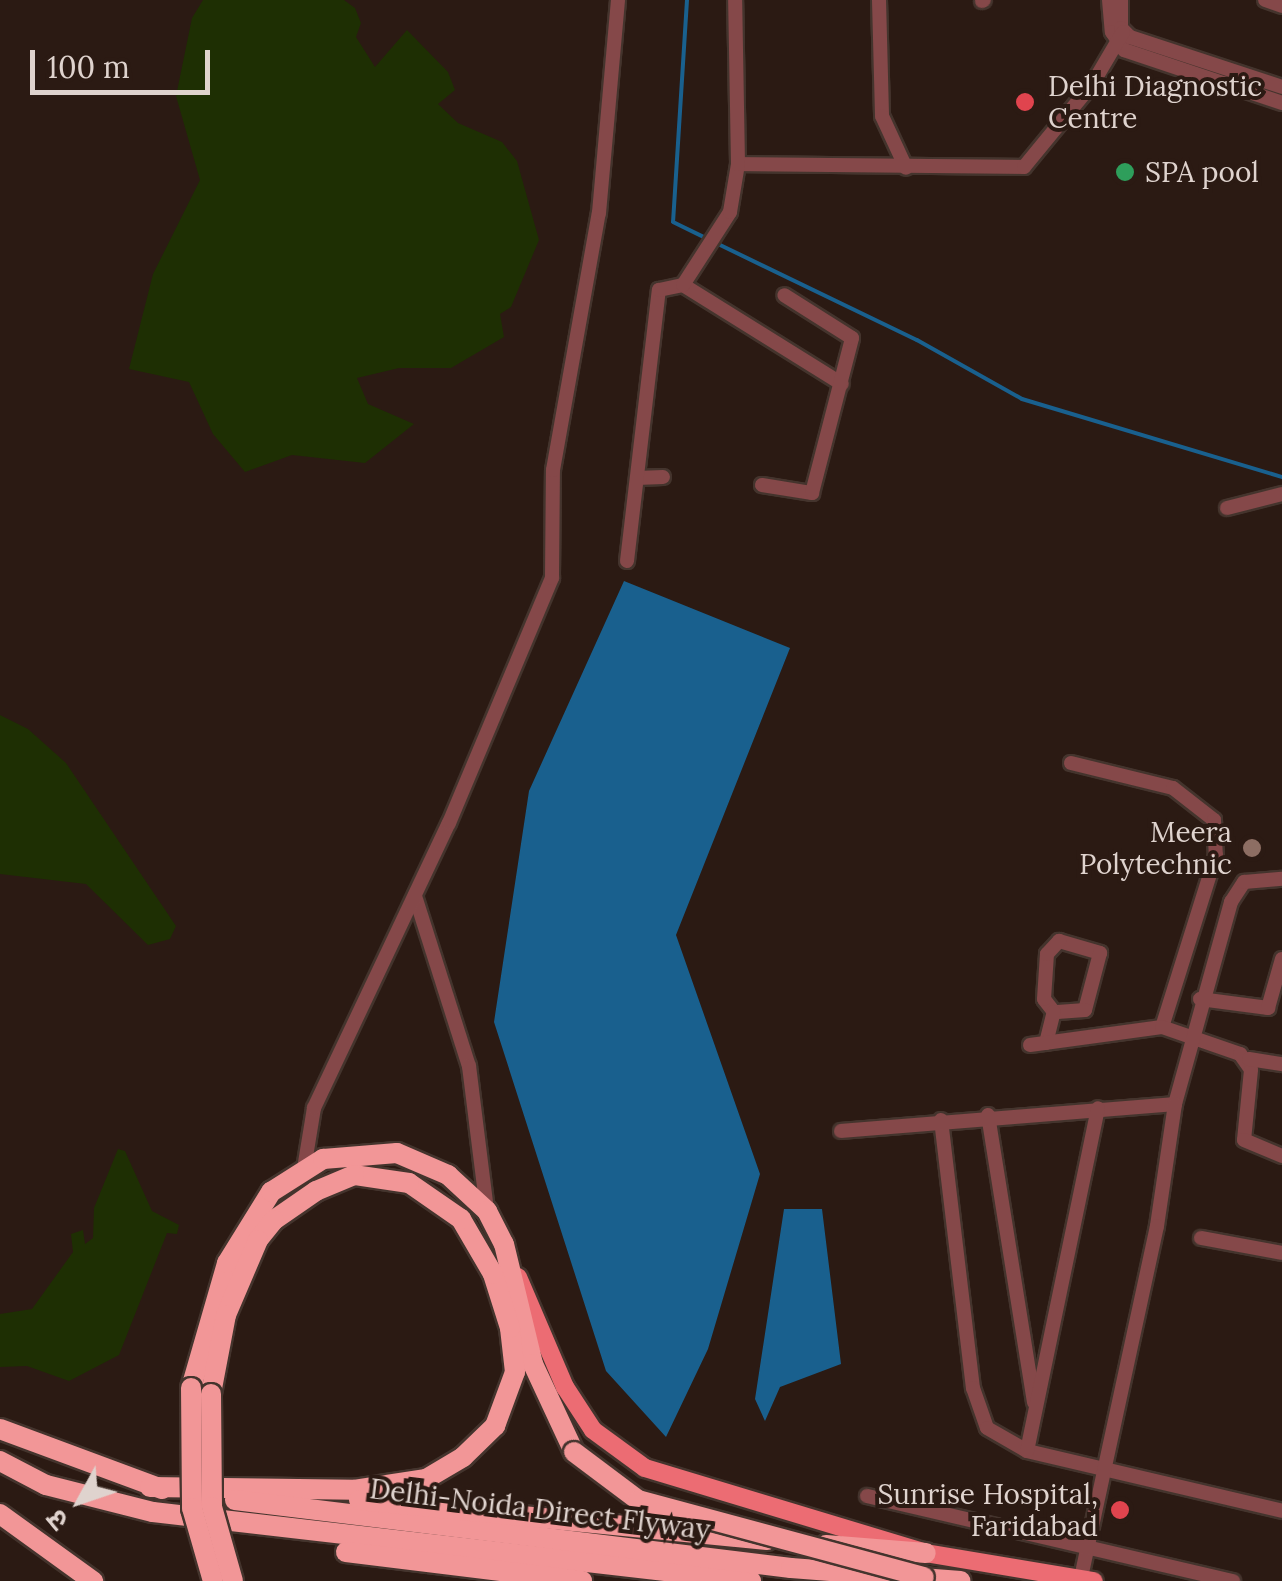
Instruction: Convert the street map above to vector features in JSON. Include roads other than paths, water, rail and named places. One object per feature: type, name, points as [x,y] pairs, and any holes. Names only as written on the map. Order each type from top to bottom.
[{"type":"highway","points":[[214,1581],[192,1508],[201,1391],[239,1237],[271,1192],[304,1169],[351,1152],[397,1153],[448,1176],[487,1211],[504,1244],[533,1364],[574,1452],[638,1500],[924,1578],[960,1581]]},
{"type":"highway","points":[[0,1429],[150,1488],[267,1490],[393,1488],[426,1479],[463,1458],[495,1426],[512,1390],[512,1342],[493,1274],[473,1236],[443,1203],[392,1177],[354,1175],[316,1191],[274,1220],[244,1263],[201,1391],[212,1507],[233,1581]]},
{"type":"highway","name":"Delhi-Noida Direct Flyway","points":[[0,1461],[46,1485],[153,1512],[337,1537],[751,1581]]},
{"type":"highway","name":"Delhi-Noida Direct Flyway","points":[[150,1488],[336,1513],[924,1578]]},
{"type":"highway","points":[[267,1490],[926,1553]]},
{"type":"highway","points":[[0,1514],[93,1581]]},
{"type":"highway","points":[[237,1523],[298,1546],[582,1581]]},
{"type":"main road","points":[[504,1244],[565,1387],[612,1449],[659,1472],[926,1553],[1088,1579]]},
{"type":"street","points":[[304,1169],[314,1108],[415,896],[555,566],[553,470],[598,214],[618,0]]},
{"type":"street","points":[[627,561],[659,290],[683,285],[717,237],[738,164],[735,0]]},
{"type":"street","points":[[880,0],[882,116],[906,168]]},
{"type":"street","points":[[1109,0],[1119,36],[1135,56],[1282,103]]},
{"type":"street","points":[[738,164],[1003,170],[1032,162],[1119,36],[1121,0]]},
{"type":"street","points":[[1265,0],[1282,6]]},
{"type":"street","points":[[1119,36],[1282,87]]},
{"type":"street","points":[[683,285],[842,384]]},
{"type":"street","points":[[762,485],[812,493],[852,338],[784,295]]},
{"type":"street","points":[[638,478],[663,477]]},
{"type":"street","points":[[1227,508],[1282,494]]},
{"type":"street","points":[[1071,763],[1174,788],[1214,820],[1216,855],[1162,1027]]},
{"type":"street","points":[[1088,1579],[1089,1547],[1157,1226],[1175,1104],[1200,999],[1237,891],[1258,878],[1282,878]]},
{"type":"street","points":[[415,896],[469,1066],[487,1211]]},
{"type":"street","points":[[1046,1042],[1054,1012],[1042,988],[1051,946],[1059,941],[1094,947],[1101,957],[1089,1006],[1054,1012]]},
{"type":"street","points":[[1200,999],[1268,1008],[1282,959]]},
{"type":"street","points":[[1030,1045],[1162,1027],[1249,1060],[1282,1064]]},
{"type":"street","points":[[1249,1060],[1244,1140],[1282,1156]]},
{"type":"street","points":[[842,1131],[988,1115],[1175,1104]]},
{"type":"street","points":[[1027,1451],[1098,1108]]},
{"type":"street","points":[[988,1115],[1036,1413]]},
{"type":"street","points":[[941,1120],[978,1410],[1001,1441],[1027,1451],[1282,1510]]},
{"type":"street","points":[[1201,1238],[1282,1253]]},
{"type":"street","points":[[867,1496],[1233,1581]]},
{"type":"water","points":[[624,581],[790,648],[676,935],[760,1174],[708,1349],[666,1437],[606,1371],[494,1022],[529,791]]},
{"type":"water","points":[[784,1209],[822,1209],[841,1364],[780,1387],[765,1421],[755,1399]]},
{"type":"waterway","points":[[687,0],[673,222],[708,239]]},
{"type":"waterway","points":[[716,243],[917,340],[1022,399],[1282,477]]},
{"type":"place","name":"Delhi Diagnostic Centre","points":[[1025,102]]},
{"type":"place","name":"SPA pool","points":[[1125,172]]},
{"type":"place","name":"Meera Polytechnic","points":[[1252,848]]},
{"type":"place","name":"Sunrise Hospital, Faridabad","points":[[1120,1510]]}]
